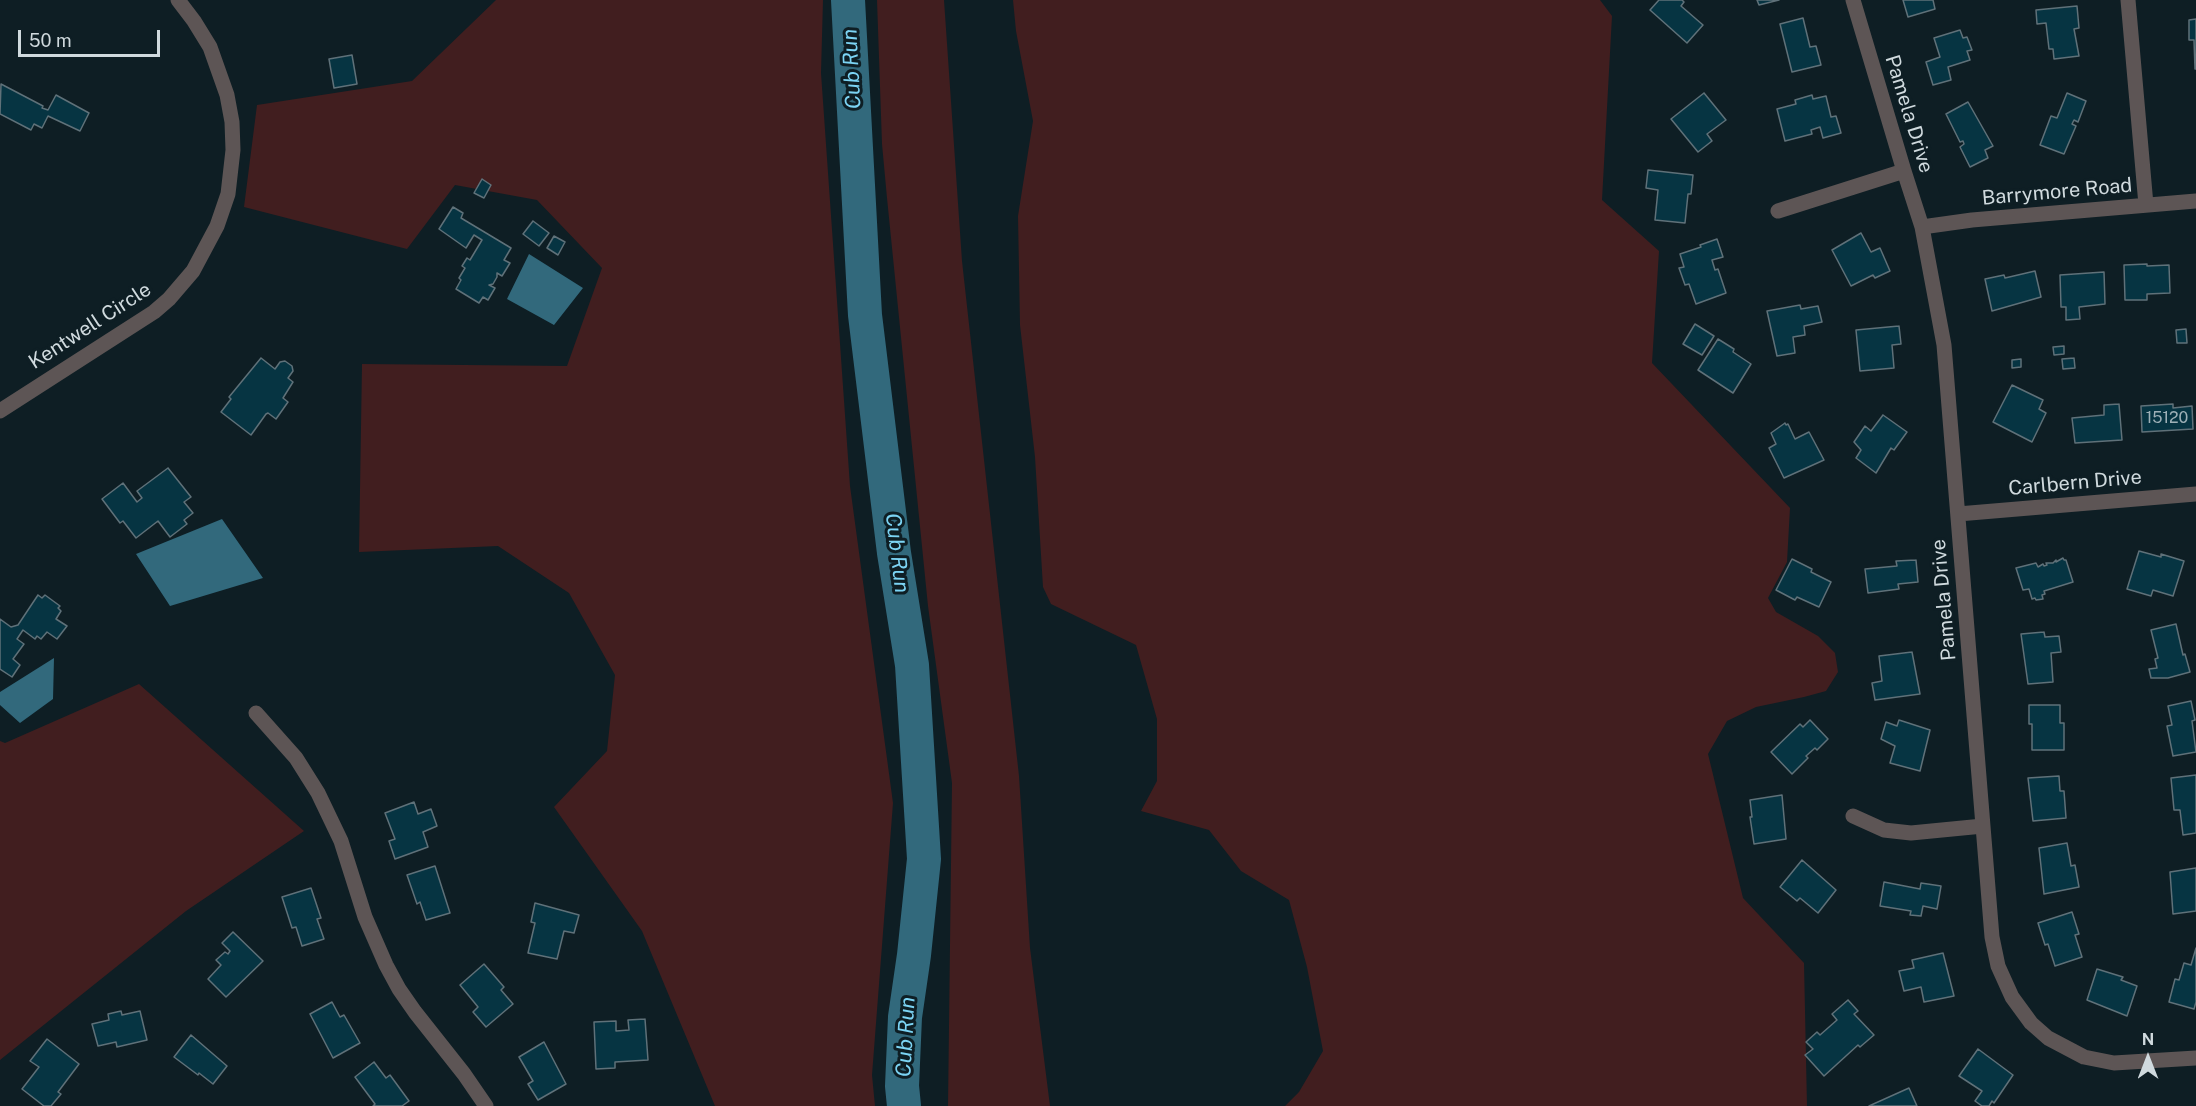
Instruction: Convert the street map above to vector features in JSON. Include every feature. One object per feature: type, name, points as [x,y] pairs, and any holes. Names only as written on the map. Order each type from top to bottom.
[{"type":"street","name":"Kentwell Circle","points":[[0,411],[154,312],[169,299],[193,271],[217,226],[228,194],[233,150],[232,122],[227,96],[210,47],[178,0]]},
{"type":"street","name":"Pamela Drive","points":[[1853,0],[1923,227],[1944,345],[1992,937],[1998,966],[2012,997],[2031,1023],[2048,1038],[2084,1057],[2114,1063],[2196,1058]]},
{"type":"street","points":[[2128,0],[2146,205]]},
{"type":"street","points":[[1778,211],[1904,171]]},
{"type":"street","name":"Barrymore Road","points":[[1923,227],[1972,220],[2196,201]]},
{"type":"street","name":"Carlbern Drive","points":[[1958,514],[2196,494]]},
{"type":"street","points":[[256,713],[296,758],[318,793],[341,841],[365,917],[399,989],[486,1106]]},
{"type":"street","points":[[1853,816],[1884,830],[1911,833],[1983,826]]},
{"type":"shaded area","points":[[496,0],[823,0],[821,73],[850,486],[893,803],[872,1075],[875,1106],[715,1106],[642,931],[554,807],[607,751],[615,675],[569,593],[498,546],[359,552],[362,364],[567,366],[602,268],[537,200],[455,185],[407,249],[244,207],[257,105],[412,81]]},
{"type":"shaded area","points":[[877,0],[944,0],[962,261],[1019,776],[1030,948],[1050,1106],[948,1106],[952,783],[928,606],[887,198],[882,144]]},
{"type":"shaded area","points":[[1013,0],[1600,0],[1612,16],[1602,200],[1659,251],[1652,363],[1790,508],[1787,562],[1768,598],[1776,612],[1818,636],[1835,653],[1838,672],[1826,691],[1756,707],[1727,721],[1708,754],[1743,898],[1804,963],[1807,1106],[1285,1106],[1299,1092],[1323,1051],[1307,967],[1289,900],[1241,871],[1209,830],[1141,811],[1157,781],[1157,719],[1136,645],[1051,604],[1043,587],[1035,457],[1020,325],[1018,216],[1033,121],[1016,31]]},
{"type":"shaded area","points":[[139,684],[304,831],[186,911],[0,1060],[0,741],[5,743]]},
{"type":"water","points":[[529,254],[583,288],[554,325],[507,299]]},
{"type":"water","points":[[222,519],[263,578],[170,606],[136,554]]},
{"type":"water","points":[[54,658],[53,699],[20,723],[0,705],[0,692]]},
{"type":"building","points":[[1659,0],[1682,0],[1684,2],[1681,6],[1703,25],[1687,43],[1650,10]]},
{"type":"building","points":[[1757,0],[1779,0],[1759,5]]},
{"type":"building","points":[[1903,0],[1933,0],[1935,9],[1908,17]]},
{"type":"building","points":[[2077,6],[2079,28],[2074,29],[2079,56],[2054,59],[2053,49],[2049,49],[2046,23],[2037,24],[2036,10]]},
{"type":"building","points":[[1803,18],[1810,47],[1816,46],[1821,65],[1792,72],[1780,24]]},
{"type":"building","points":[[2196,19],[2195,69],[2194,40],[2189,40],[2189,20]]},
{"type":"building","points":[[1960,30],[1963,38],[1967,37],[1972,50],[1967,51],[1970,60],[1948,67],[1951,80],[1933,85],[1926,62],[1940,57],[1934,38]]},
{"type":"building","points":[[352,55],[357,84],[334,88],[329,59]]},
{"type":"building","points":[[1,84],[48,110],[56,95],[89,113],[80,131],[48,116],[42,128],[34,124],[31,130],[0,114]]},
{"type":"building","points":[[1704,93],[1726,120],[1707,134],[1712,141],[1698,152],[1671,119]]},
{"type":"building","points":[[2067,93],[2086,101],[2078,122],[2074,120],[2072,124],[2076,126],[2064,154],[2040,145],[2051,116],[2057,118]]},
{"type":"building","points":[[1812,95],[1813,99],[1826,96],[1831,117],[1836,116],[1841,133],[1823,138],[1820,127],[1811,130],[1812,134],[1785,141],[1777,109],[1796,104],[1795,100]]},
{"type":"building","points":[[1968,102],[1993,146],[1985,150],[1988,158],[1970,167],[1960,147],[1964,144],[1963,141],[1960,142],[1946,114]]},
{"type":"building","points":[[1648,170],[1693,175],[1691,194],[1688,194],[1685,223],[1655,220],[1658,190],[1646,188]]},
{"type":"building","points":[[482,179],[491,185],[484,198],[474,193]]},
{"type":"building","points":[[453,207],[463,213],[461,218],[511,248],[504,260],[510,263],[502,276],[497,273],[493,284],[489,285],[495,288],[488,300],[483,297],[479,303],[456,289],[465,268],[462,266],[467,258],[470,260],[482,240],[474,235],[466,248],[439,229]]},
{"type":"building","points":[[533,221],[549,233],[539,246],[523,234]]},
{"type":"building","points":[[1861,233],[1871,252],[1880,248],[1890,271],[1875,278],[1873,275],[1851,286],[1832,250]]},
{"type":"building","points":[[554,236],[565,242],[558,255],[547,248]]},
{"type":"building","points":[[1717,239],[1723,257],[1712,260],[1715,270],[1718,269],[1726,293],[1696,304],[1689,284],[1685,285],[1679,268],[1684,267],[1680,254]]},
{"type":"building","points":[[2147,264],[2147,266],[2169,265],[2170,293],[2147,294],[2147,300],[2125,300],[2124,265]]},
{"type":"building","points":[[2035,271],[2041,297],[1992,311],[1985,279],[2004,275],[2005,278]]},
{"type":"building","points":[[2104,272],[2105,304],[2079,307],[2080,319],[2066,320],[2066,307],[2061,307],[2060,275]]},
{"type":"building","points":[[1800,305],[1801,309],[1818,306],[1822,322],[1804,326],[1805,335],[1793,337],[1795,353],[1777,356],[1767,311]]},
{"type":"building","points":[[1695,324],[1714,336],[1702,355],[1683,344]]},
{"type":"building","points":[[1899,326],[1901,344],[1892,345],[1894,368],[1860,371],[1856,330]]},
{"type":"building","points":[[2186,329],[2187,343],[2177,343],[2176,330]]},
{"type":"building","points":[[1718,339],[1751,364],[1733,393],[1698,370]]},
{"type":"building","points":[[2064,346],[2064,354],[2054,355],[2053,347]]},
{"type":"building","points":[[261,358],[275,369],[280,362],[285,361],[292,366],[293,371],[288,378],[293,382],[283,398],[288,402],[276,419],[266,414],[251,435],[221,412],[231,399],[229,397]]},
{"type":"building","points":[[2074,358],[2075,368],[2063,369],[2062,359]]},
{"type":"building","points":[[2021,359],[2021,367],[2012,368],[2012,360]]},
{"type":"building","points":[[2012,385],[2043,400],[2039,409],[2046,413],[2032,442],[1993,422]]},
{"type":"building","points":[[2119,404],[2122,440],[2075,443],[2072,418],[2104,415],[2104,405]]},
{"type":"building","points":[[2173,404],[2173,408],[2192,406],[2193,429],[2142,432],[2141,406]]},
{"type":"building","points":[[1883,415],[1907,432],[1894,450],[1891,448],[1876,473],[1856,458],[1861,450],[1854,442],[1865,426],[1871,431]]},
{"type":"building","points":[[1785,423],[1788,424],[1795,439],[1809,432],[1824,460],[1784,478],[1769,448],[1776,444],[1771,433]]},
{"type":"building","points":[[168,468],[191,497],[184,502],[193,513],[184,520],[187,524],[170,537],[158,521],[136,538],[123,521],[120,523],[102,499],[123,483],[137,502],[142,498],[137,491]]},
{"type":"building","points":[[2139,551],[2161,557],[2161,554],[2184,561],[2173,596],[2153,590],[2151,596],[2127,589]]},
{"type":"building","points":[[2063,558],[2066,560],[2073,582],[2044,591],[2043,599],[2032,599],[2029,589],[2023,590],[2016,568],[2036,563],[2038,567],[2043,564],[2044,566],[2047,565],[2046,563],[2053,563]]},
{"type":"building","points":[[1792,559],[1831,582],[1819,607],[1797,597],[1795,600],[1776,590]]},
{"type":"building","points":[[1916,560],[1918,582],[1898,584],[1899,589],[1868,593],[1865,569],[1897,566],[1896,561]]},
{"type":"building","points":[[38,595],[42,598],[45,595],[60,606],[58,608],[61,611],[56,619],[67,626],[57,639],[47,632],[41,639],[37,636],[35,639],[23,630],[17,639],[24,644],[13,659],[20,665],[12,677],[0,669],[0,619],[11,627],[18,625]]},
{"type":"building","points":[[2176,624],[2183,655],[2185,654],[2190,672],[2168,678],[2151,678],[2149,669],[2157,668],[2155,659],[2158,658],[2151,630]]},
{"type":"building","points":[[2044,632],[2045,637],[2059,636],[2061,652],[2051,653],[2053,682],[2028,684],[2021,634]]},
{"type":"building","points":[[1912,652],[1920,694],[1875,700],[1872,683],[1882,681],[1879,656]]},
{"type":"building","points":[[2191,701],[2195,720],[2192,721],[2196,752],[2173,756],[2167,726],[2172,725],[2168,706]]},
{"type":"building","points":[[2029,705],[2060,705],[2060,723],[2064,723],[2064,750],[2032,750]]},
{"type":"building","points":[[1810,720],[1828,739],[1817,750],[1815,748],[1806,756],[1808,758],[1792,774],[1771,752],[1800,724],[1803,727]]},
{"type":"building","points":[[1899,720],[1930,730],[1920,771],[1890,763],[1895,746],[1881,739],[1886,722],[1897,726]]},
{"type":"building","points":[[2196,775],[2196,833],[2183,835],[2180,810],[2174,810],[2171,778]]},
{"type":"building","points":[[2059,776],[2060,791],[2064,791],[2066,818],[2033,821],[2028,778]]},
{"type":"building","points":[[1782,795],[1786,839],[1754,844],[1750,800]]},
{"type":"building","points":[[414,802],[418,814],[431,809],[437,826],[423,832],[428,847],[395,859],[389,841],[395,839],[385,813]]},
{"type":"building","points":[[2067,843],[2071,866],[2075,865],[2079,887],[2044,894],[2039,848]]},
{"type":"building","points":[[1802,860],[1836,890],[1818,913],[1800,898],[1797,901],[1780,887]]},
{"type":"building","points":[[435,866],[450,913],[426,920],[420,902],[417,904],[407,875]]},
{"type":"building","points":[[2196,868],[2196,911],[2173,914],[2170,872]]},
{"type":"building","points":[[1884,882],[1920,889],[1921,883],[1941,886],[1937,909],[1923,906],[1921,916],[1910,915],[1911,911],[1880,906]]},
{"type":"building","points":[[311,888],[321,918],[317,919],[324,939],[302,946],[296,927],[292,928],[282,897]]},
{"type":"building","points":[[535,903],[579,915],[574,933],[564,931],[557,959],[528,953],[535,923],[531,922]]},
{"type":"building","points":[[2072,912],[2079,934],[2075,935],[2082,957],[2055,966],[2038,923]]},
{"type":"building","points":[[233,932],[263,961],[226,997],[208,979],[221,965],[216,960],[225,952],[228,954],[230,951],[222,943]]},
{"type":"building","points":[[2196,948],[2194,1009],[2169,1002],[2175,979],[2179,980],[2184,963],[2191,965]]},
{"type":"building","points":[[1943,953],[1954,996],[1924,1002],[1921,987],[1904,991],[1899,971],[1914,968],[1912,960]]},
{"type":"building","points":[[484,964],[504,987],[501,990],[513,1004],[486,1027],[473,1012],[478,1007],[460,985]]},
{"type":"building","points":[[2097,969],[2123,977],[2121,980],[2137,986],[2127,1016],[2087,1000]]},
{"type":"building","points":[[1848,1000],[1858,1011],[1854,1014],[1874,1035],[1860,1047],[1858,1045],[1824,1076],[1805,1055],[1813,1049],[1806,1042],[1817,1032],[1820,1035],[1837,1020],[1832,1014]]},
{"type":"building","points":[[332,1002],[340,1017],[344,1015],[360,1043],[333,1058],[310,1014]]},
{"type":"building","points":[[121,1011],[122,1015],[140,1011],[147,1040],[117,1047],[116,1042],[98,1046],[92,1024],[109,1020],[108,1014]]},
{"type":"building","points":[[645,1019],[648,1060],[615,1062],[615,1068],[596,1069],[594,1022],[616,1021],[616,1031],[629,1030],[628,1020]]},
{"type":"building","points":[[191,1035],[227,1066],[213,1084],[174,1057]]},
{"type":"building","points":[[47,1039],[79,1064],[58,1092],[61,1094],[51,1106],[44,1106],[22,1089],[39,1067],[30,1061]]},
{"type":"building","points":[[544,1042],[566,1084],[538,1100],[528,1084],[533,1081],[519,1057]]},
{"type":"building","points":[[1978,1049],[2013,1075],[1994,1103],[1992,1101],[1989,1106],[1982,1106],[1975,1101],[1982,1091],[1959,1076]]},
{"type":"building","points":[[374,1062],[386,1078],[390,1075],[409,1101],[402,1106],[373,1106],[375,1104],[355,1077]]},
{"type":"building","points":[[1909,1088],[1917,1106],[1869,1106]]},
{"type":"waterway","name":"Cub Run","points":[[848,0],[865,315],[894,553],[912,665],[924,859],[905,1017],[902,1086],[904,1106]]}]
